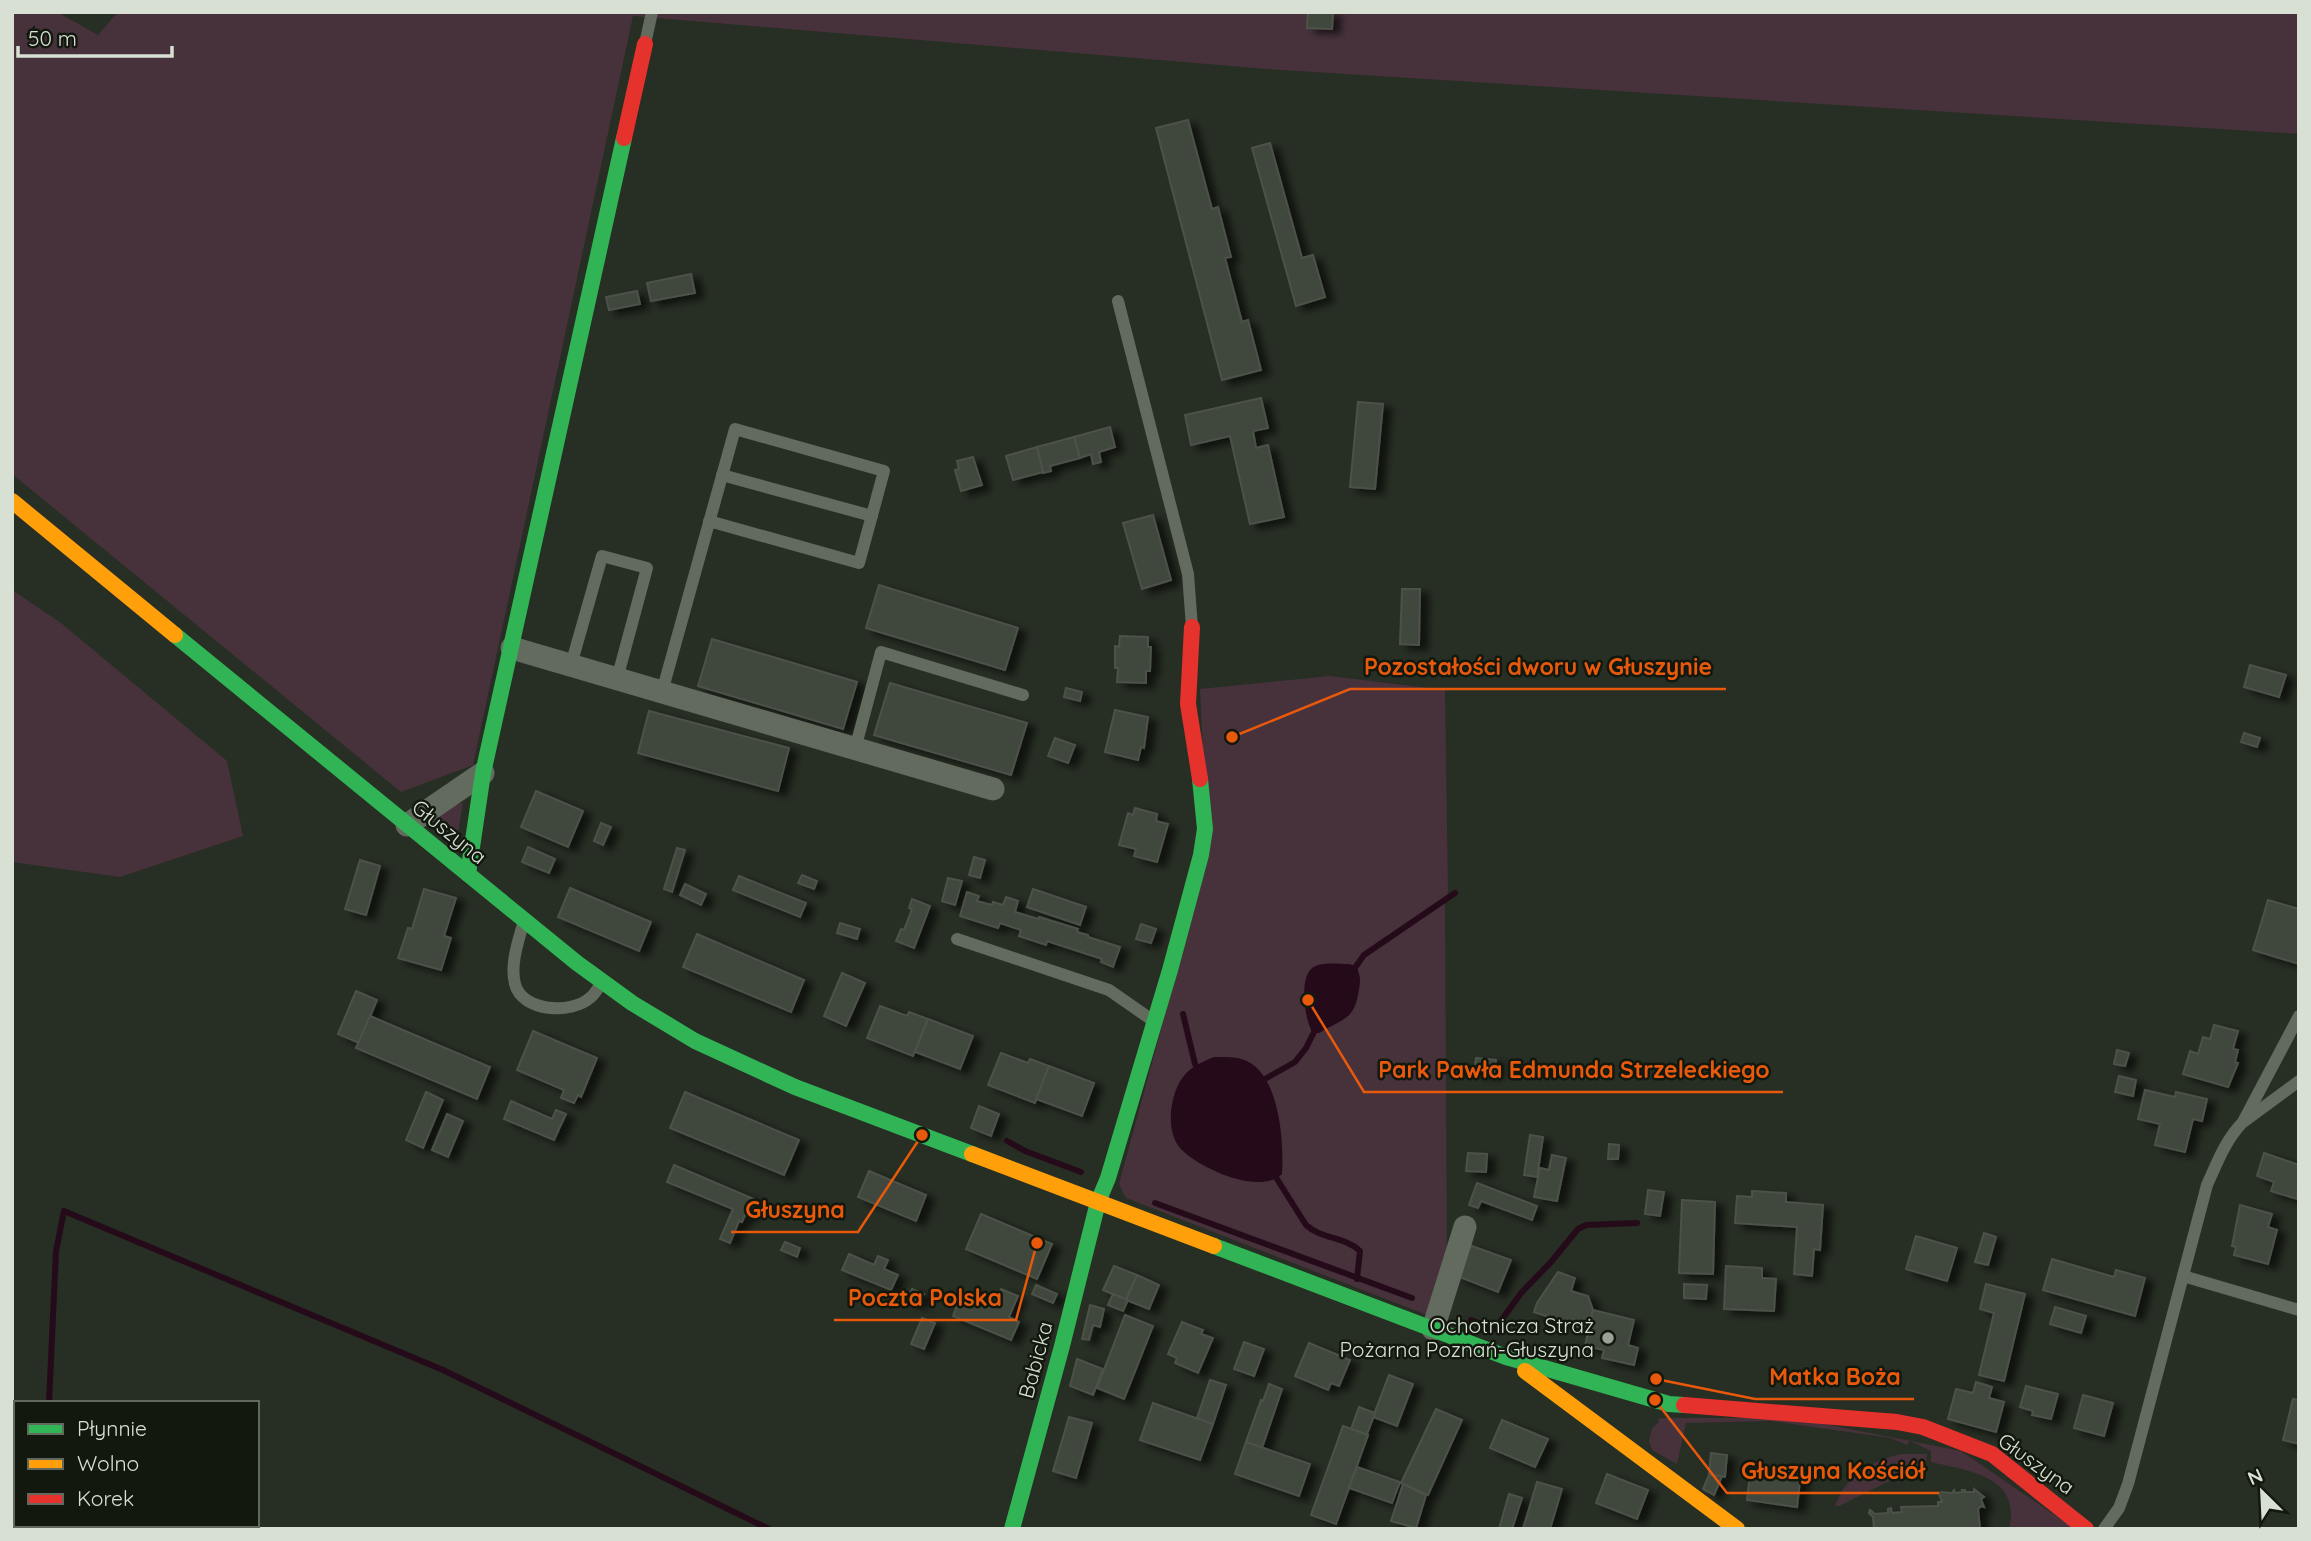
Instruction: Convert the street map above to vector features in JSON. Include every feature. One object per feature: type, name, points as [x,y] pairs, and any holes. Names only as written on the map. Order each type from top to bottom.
[{"type":"street","points":[[468,874],[484,773],[645,44]]},
{"type":"street","name":"Głuszyna","points":[[12,501],[602,982],[652,1016],[718,1053],[795,1087],[1506,1357],[1656,1409],[1897,1422],[1923,1427],[1992,1454],[2086,1529]]},
{"type":"street","points":[[1098,1202],[1108,1178],[1155,1022],[1201,855],[1205,829],[1204,803],[1188,704],[1192,627]]},
{"type":"street","points":[[512,648],[993,789]]},
{"type":"street","points":[[407,825],[484,773]]},
{"type":"street","name":"Babicka","points":[[1012,1529],[1098,1202]]},
{"type":"street","points":[[1433,1329],[1465,1227]]},
{"type":"street","name":"Głuszyna","points":[[1506,1357],[1637,1444],[1737,1529]]},
{"type":"lane","points":[[645,44],[652,12]]},
{"type":"lane","points":[[1118,302],[1188,574],[1192,627]]},
{"type":"lane","points":[[662,692],[709,521],[735,429],[884,471],[859,563],[709,521]]},
{"type":"lane","points":[[722,475],[872,516]]},
{"type":"lane","points":[[571,665],[602,555],[647,568],[617,679]]},
{"type":"lane","points":[[855,749],[881,652],[1023,695]]},
{"type":"lane","points":[[524,920],[513,974],[515,987],[531,1004],[552,1008],[575,1006],[591,998],[602,982]]},
{"type":"lane","points":[[957,939],[1109,990],[1155,1022]]},
{"type":"lane","points":[[2104,1529],[2119,1508],[2128,1484],[2207,1185],[2228,1140],[2242,1123],[2299,1016]]},
{"type":"lane","points":[[2242,1123],[2299,1081]]},
{"type":"lane","points":[[2183,1276],[2299,1310]]},
{"type":"shaded area","points":[[12,12],[57,12],[98,35],[118,12],[2299,12],[2299,134],[1267,69],[633,16],[473,765],[401,792],[12,474]]},
{"type":"shaded area","points":[[12,590],[61,623],[227,761],[243,836],[120,877],[12,862]]},
{"type":"shaded area","points":[[1330,676],[1445,690],[1448,892],[1445,902],[1447,1263],[1432,1317],[1126,1198],[1119,1184],[1208,857],[1200,689]]},
{"type":"shaded area","points":[[463,803],[456,843],[430,819]]},
{"type":"shaded area","points":[[1314,966],[1356,966],[1360,977],[1355,1007],[1342,1021],[1319,1033],[1313,1033],[1304,1001],[1307,974]]},
{"type":"shaded area","points":[[1214,1057],[1248,1061],[1269,1085],[1278,1115],[1282,1147],[1282,1174],[1272,1180],[1245,1181],[1214,1171],[1189,1156],[1175,1141],[1171,1112],[1179,1084],[1190,1070]]},
{"type":"shaded area","points":[[1794,1418],[1961,1451],[2075,1529],[2009,1529],[2011,1511],[2008,1497],[2000,1487],[1976,1473],[1931,1462],[1931,1451],[1910,1441],[1907,1445],[1891,1438],[1771,1421],[1686,1423],[1677,1464],[1652,1450],[1649,1441],[1652,1428],[1659,1422],[1658,1419]]},
{"type":"shaded area","points":[[1901,1454],[1927,1454],[1926,1463],[1835,1506],[1846,1486],[1861,1471]]},
{"type":"building","points":[[1308,12],[1333,12],[1332,29],[1307,28]]},
{"type":"building","points":[[1188,120],[1212,209],[1218,207],[1231,257],[1225,258],[1242,322],[1248,320],[1261,370],[1222,380],[1156,128]]},
{"type":"building","points":[[1270,143],[1302,258],[1313,255],[1325,297],[1296,306],[1252,148]]},
{"type":"building","points":[[691,274],[695,293],[651,301],[647,283]]},
{"type":"building","points":[[637,291],[640,304],[609,310],[606,297]]},
{"type":"building","points":[[1261,398],[1268,428],[1253,431],[1256,448],[1268,445],[1284,517],[1250,524],[1230,436],[1191,445],[1185,415]]},
{"type":"building","points":[[1358,402],[1383,404],[1375,489],[1350,487]]},
{"type":"building","points":[[1110,427],[1115,447],[1099,452],[1101,462],[1093,464],[1091,454],[1080,458],[1074,437]]},
{"type":"building","points":[[1074,437],[1080,458],[1050,466],[1051,471],[1043,473],[1037,447]]},
{"type":"building","points":[[1037,447],[1043,472],[1013,480],[1006,456]]},
{"type":"building","points":[[973,457],[982,485],[961,491],[955,470],[959,469],[957,461]]},
{"type":"building","points":[[1153,515],[1171,580],[1142,589],[1123,523]]},
{"type":"building","points":[[879,585],[1018,628],[1005,670],[866,628]]},
{"type":"building","points":[[1402,589],[1420,589],[1419,645],[1400,644]]},
{"type":"building","points":[[1120,636],[1148,637],[1148,647],[1151,647],[1150,671],[1146,671],[1146,683],[1117,682],[1115,646],[1119,647]]},
{"type":"building","points":[[712,639],[857,682],[843,729],[698,686]]},
{"type":"building","points":[[2250,665],[2286,675],[2279,697],[2244,687]]},
{"type":"building","points":[[890,683],[1027,723],[1011,775],[874,735]]},
{"type":"building","points":[[1066,688],[1082,692],[1080,701],[1064,697]]},
{"type":"building","points":[[1115,710],[1148,717],[1144,748],[1141,747],[1138,760],[1105,752]]},
{"type":"building","points":[[649,711],[789,748],[778,791],[638,753]]},
{"type":"building","points":[[2244,733],[2260,738],[2257,747],[2241,742]]},
{"type":"building","points":[[1055,738],[1075,745],[1068,763],[1048,756]]},
{"type":"building","points":[[536,791],[583,811],[568,847],[521,827]]},
{"type":"building","points":[[1135,808],[1157,814],[1156,821],[1168,824],[1157,862],[1134,856],[1136,849],[1119,845],[1128,813],[1133,815]]},
{"type":"building","points":[[601,823],[611,827],[603,845],[594,841]]},
{"type":"building","points":[[528,847],[555,859],[549,873],[522,862]]},
{"type":"building","points":[[677,848],[685,850],[672,892],[664,889]]},
{"type":"building","points":[[974,857],[985,860],[980,878],[969,875]]},
{"type":"building","points":[[360,860],[380,866],[366,915],[345,909]]},
{"type":"building","points":[[802,875],[817,881],[814,889],[798,883]]},
{"type":"building","points":[[739,876],[806,903],[800,917],[733,890]]},
{"type":"building","points":[[948,878],[962,881],[955,905],[942,901]]},
{"type":"building","points":[[685,884],[706,894],[701,905],[680,895]]},
{"type":"building","points":[[570,888],[651,922],[639,951],[558,917]]},
{"type":"building","points":[[424,889],[456,898],[444,936],[451,938],[441,970],[398,958],[408,928],[412,929]]},
{"type":"building","points":[[1033,889],[1086,907],[1080,925],[1027,907]]},
{"type":"building","points":[[967,892],[979,896],[977,901],[992,905],[993,902],[1003,905],[1006,897],[1018,901],[1015,912],[1078,929],[1077,932],[1088,937],[1120,947],[1113,967],[1101,962],[1102,959],[1047,941],[1046,945],[1019,936],[1021,930],[1000,923],[998,928],[960,916]]},
{"type":"building","points":[[912,899],[930,906],[914,948],[896,941],[901,929],[904,930],[912,909],[909,908]]},
{"type":"building","points":[[2268,900],[2299,909],[2299,964],[2253,950]]},
{"type":"building","points":[[840,923],[860,929],[857,939],[837,933]]},
{"type":"building","points":[[1141,924],[1156,929],[1151,943],[1136,939]]},
{"type":"building","points":[[697,934],[804,980],[791,1012],[683,967]]},
{"type":"building","points":[[842,973],[865,983],[846,1026],[824,1016]]},
{"type":"building","points":[[356,991],[377,1000],[359,1043],[338,1034]]},
{"type":"building","points":[[880,1006],[907,1016],[909,1012],[928,1019],[913,1056],[867,1038]]},
{"type":"building","points":[[370,1016],[490,1067],[477,1099],[356,1048]]},
{"type":"building","points":[[928,1019],[973,1036],[960,1069],[915,1052]]},
{"type":"building","points":[[2214,1025],[2238,1031],[2233,1049],[2238,1050],[2235,1062],[2238,1063],[2228,1087],[2183,1074],[2190,1051],[2198,1054],[2203,1037],[2210,1039]]},
{"type":"building","points":[[533,1031],[597,1058],[581,1097],[578,1095],[574,1103],[561,1098],[564,1090],[517,1070]]},
{"type":"building","points":[[2117,1050],[2129,1053],[2125,1066],[2114,1064]]},
{"type":"building","points":[[1001,1053],[1028,1063],[1030,1059],[1049,1066],[1035,1103],[988,1085]]},
{"type":"building","points":[[1476,1058],[1496,1060],[1494,1074],[1474,1072]]},
{"type":"building","points":[[1049,1066],[1094,1083],[1082,1116],[1036,1099]]},
{"type":"building","points":[[2119,1076],[2136,1080],[2133,1096],[2115,1092]]},
{"type":"building","points":[[2145,1090],[2175,1097],[2176,1092],[2207,1099],[2202,1121],[2193,1119],[2185,1152],[2155,1145],[2160,1124],[2138,1119]]},
{"type":"building","points":[[426,1092],[443,1100],[423,1148],[406,1140]]},
{"type":"building","points":[[685,1092],[799,1140],[784,1175],[670,1128]]},
{"type":"building","points":[[511,1101],[552,1119],[556,1110],[566,1114],[554,1140],[504,1119]]},
{"type":"building","points":[[979,1106],[999,1114],[991,1136],[971,1128]]},
{"type":"building","points":[[447,1114],[463,1121],[448,1157],[432,1150]]},
{"type":"building","points":[[1530,1135],[1543,1137],[1537,1177],[1524,1175]]},
{"type":"building","points":[[1609,1144],[1619,1145],[1618,1159],[1608,1159]]},
{"type":"building","points":[[1468,1153],[1487,1154],[1486,1172],[1466,1171]]},
{"type":"building","points":[[2264,1153],[2299,1165],[2297,1199],[2271,1191],[2274,1182],[2257,1176]]},
{"type":"building","points":[[1552,1155],[1566,1158],[1557,1201],[1534,1197],[1540,1168],[1549,1170]]},
{"type":"building","points":[[674,1165],[756,1200],[749,1216],[745,1215],[742,1222],[739,1221],[730,1243],[720,1239],[733,1209],[667,1182]]},
{"type":"building","points":[[869,1171],[926,1195],[916,1221],[858,1197]]},
{"type":"building","points":[[1477,1183],[1537,1206],[1532,1220],[1481,1201],[1478,1208],[1469,1205]]},
{"type":"building","points":[[1648,1190],[1664,1192],[1660,1216],[1645,1214]]},
{"type":"building","points":[[1752,1191],[1786,1193],[1786,1202],[1823,1205],[1820,1250],[1814,1249],[1812,1276],[1794,1274],[1797,1227],[1735,1223],[1737,1196],[1752,1197]]},
{"type":"building","points":[[1682,1200],[1715,1202],[1713,1274],[1679,1273]]},
{"type":"building","points":[[2240,1205],[2272,1214],[2268,1227],[2277,1230],[2268,1264],[2234,1255],[2236,1247],[2232,1246]]},
{"type":"building","points":[[981,1214],[1052,1244],[1037,1279],[966,1249]]},
{"type":"building","points":[[1984,1233],[1996,1237],[1988,1265],[1975,1262]]},
{"type":"building","points":[[1916,1236],[1957,1248],[1947,1281],[1906,1269]]},
{"type":"building","points":[[785,1242],[800,1248],[797,1257],[781,1250]]},
{"type":"building","points":[[1469,1245],[1511,1260],[1498,1292],[1457,1276]]},
{"type":"building","points":[[849,1254],[874,1265],[878,1256],[888,1260],[884,1269],[898,1275],[891,1290],[842,1270]]},
{"type":"building","points":[[2052,1259],[2114,1277],[2116,1270],[2145,1278],[2135,1316],[2043,1290]]},
{"type":"building","points":[[1114,1266],[1137,1275],[1126,1300],[1103,1290]]},
{"type":"building","points":[[1726,1266],[1762,1268],[1762,1278],[1776,1279],[1774,1311],[1724,1309]]},
{"type":"building","points":[[1558,1272],[1575,1278],[1571,1291],[1588,1296],[1593,1310],[1588,1330],[1534,1312]]},
{"type":"building","points":[[1137,1275],[1159,1285],[1149,1309],[1126,1300]]},
{"type":"building","points":[[1684,1284],[1707,1285],[1706,1299],[1684,1298]]},
{"type":"building","points":[[1986,1284],[2025,1294],[2004,1381],[1979,1375],[1994,1313],[1980,1309]]},
{"type":"building","points":[[1036,1285],[1057,1294],[1053,1303],[1032,1294]]},
{"type":"building","points":[[912,1289],[924,1294],[919,1305],[907,1300]]},
{"type":"building","points":[[1001,1289],[1018,1296],[1009,1317],[1019,1322],[1011,1340],[953,1316],[961,1295],[993,1308]]},
{"type":"building","points":[[1113,1294],[1128,1300],[1123,1311],[1108,1305]]},
{"type":"building","points":[[1090,1305],[1104,1309],[1100,1327],[1093,1325],[1089,1340],[1082,1339]]},
{"type":"building","points":[[2055,1307],[2086,1316],[2081,1333],[2050,1324]]},
{"type":"building","name":"Ochotnicza Straż Pożarna Poznań-Głuszyna","points":[[1593,1310],[1634,1320],[1628,1345],[1638,1348],[1634,1365],[1602,1358],[1604,1350],[1585,1346]]},
{"type":"building","points":[[1125,1315],[1153,1326],[1124,1399],[1097,1388]]},
{"type":"building","points":[[922,1318],[935,1323],[924,1349],[911,1344]]},
{"type":"building","points":[[1182,1322],[1203,1330],[1201,1334],[1213,1338],[1198,1373],[1175,1363],[1177,1358],[1168,1354]]},
{"type":"building","points":[[1244,1342],[1264,1349],[1254,1376],[1234,1369]]},
{"type":"building","points":[[1309,1343],[1350,1360],[1339,1386],[1331,1383],[1328,1390],[1295,1376]]},
{"type":"building","points":[[1077,1359],[1103,1369],[1093,1395],[1070,1386]]},
{"type":"building","points":[[1389,1375],[1413,1384],[1397,1426],[1373,1417]]},
{"type":"building","points":[[1210,1380],[1226,1385],[1213,1424],[1197,1418]]},
{"type":"building","points":[[1976,1382],[1992,1387],[1989,1398],[2004,1402],[1996,1432],[1948,1419],[1956,1389],[1973,1393]]},
{"type":"building","points":[[1269,1384],[1282,1389],[1262,1448],[1246,1442]]},
{"type":"building","points":[[2026,1386],[2058,1394],[2051,1419],[2032,1415],[2033,1411],[2020,1407]]},
{"type":"building","points":[[2083,1395],[2113,1403],[2104,1436],[2074,1428]]},
{"type":"building","points":[[2293,1399],[2299,1400],[2299,1444],[2283,1440]]},
{"type":"building","points":[[1153,1403],[1213,1424],[1200,1460],[1140,1440]]},
{"type":"building","points":[[1359,1407],[1375,1413],[1367,1434],[1351,1429]]},
{"type":"building","points":[[1436,1409],[1462,1420],[1428,1495],[1401,1483]]},
{"type":"building","points":[[1069,1417],[1092,1423],[1076,1478],[1053,1471]]},
{"type":"building","points":[[1502,1420],[1548,1439],[1535,1467],[1490,1448]]},
{"type":"building","points":[[1343,1426],[1368,1435],[1336,1524],[1311,1515]]},
{"type":"building","points":[[1246,1442],[1310,1464],[1299,1496],[1235,1474]]},
{"type":"building","points":[[1711,1453],[1727,1455],[1725,1477],[1709,1475]]},
{"type":"building","points":[[1751,1466],[1801,1472],[1797,1507],[1747,1500]]},
{"type":"building","points":[[1357,1467],[1400,1482],[1392,1503],[1349,1488]]},
{"type":"building","points":[[1607,1474],[1648,1490],[1637,1519],[1596,1503]]},
{"type":"building","points":[[1709,1475],[1722,1476],[1714,1495],[1703,1489]]},
{"type":"building","points":[[1537,1482],[1562,1489],[1550,1529],[1523,1529]]},
{"type":"building","points":[[1403,1484],[1426,1495],[1416,1528],[1391,1521]]},
{"type":"building","points":[[1974,1489],[1984,1497],[1981,1499],[1984,1507],[1978,1509],[1980,1529],[1874,1529],[1873,1517],[1869,1513],[1870,1510],[1875,1514],[1888,1513],[1891,1508],[1892,1513],[1902,1512],[1901,1507],[1938,1506],[1938,1502],[1942,1502],[1939,1494],[1941,1492],[1974,1492]]},
{"type":"building","points":[[1509,1494],[1522,1498],[1512,1529],[1499,1529]]},
{"type":"waterway","points":[[1352,972],[1364,955],[1455,893]]},
{"type":"waterway","points":[[1183,1014],[1195,1064]]},
{"type":"waterway","points":[[1265,1079],[1295,1062],[1316,1028]]},
{"type":"waterway","points":[[1007,1141],[1025,1151],[1081,1172]]},
{"type":"waterway","points":[[1277,1179],[1306,1225],[1360,1251],[1357,1279]]},
{"type":"waterway","points":[[1155,1203],[1412,1298]]},
{"type":"waterway","points":[[49,1401],[56,1251],[64,1211],[443,1370],[769,1529]]},
{"type":"waterway","points":[[1471,1320],[1495,1329],[1521,1293],[1578,1229],[1586,1225],[1637,1223]]},
{"type":"traffic: fast","points":[[468,874],[483,773],[624,138]]},
{"type":"traffic: fast","points":[[175,635],[577,963],[632,1003],[695,1041],[795,1087],[972,1154]]},
{"type":"traffic: fast","points":[[1012,1529],[1098,1202],[1108,1178],[1170,970],[1201,855],[1205,829],[1200,779]]},
{"type":"traffic: fast","points":[[1214,1246],[1506,1357],[1669,1404],[1684,1405]]},
{"type":"traffic: slow","points":[[12,501],[175,635]]},
{"type":"traffic: slow","points":[[972,1154],[1214,1246]]},
{"type":"traffic: slow","points":[[1525,1371],[1737,1529]]},
{"type":"traffic: jam","points":[[624,138],[645,44]]},
{"type":"traffic: jam","points":[[1192,627],[1188,704],[1200,779]]},
{"type":"traffic: jam","points":[[1684,1405],[1897,1422],[1923,1427],[1992,1454],[2086,1529]]},
{"type":"place","name":"Pozostałości dworu w Głuszynie","points":[[1232,737]]},
{"type":"place","name":"Park Pawła Edmunda Strzeleckiego","points":[[1308,1000]]},
{"type":"place","name":"Głuszyna","points":[[922,1135]]},
{"type":"place","name":"Poczta Polska","points":[[1037,1243]]},
{"type":"place","name":"Ochotnicza Straż Pożarna Poznań-Głuszyna","points":[[1608,1338]]},
{"type":"place","name":"Matka Boża","points":[[1656,1379]]},
{"type":"place","name":"Głuszyna Kościół","points":[[1655,1400]]}]
